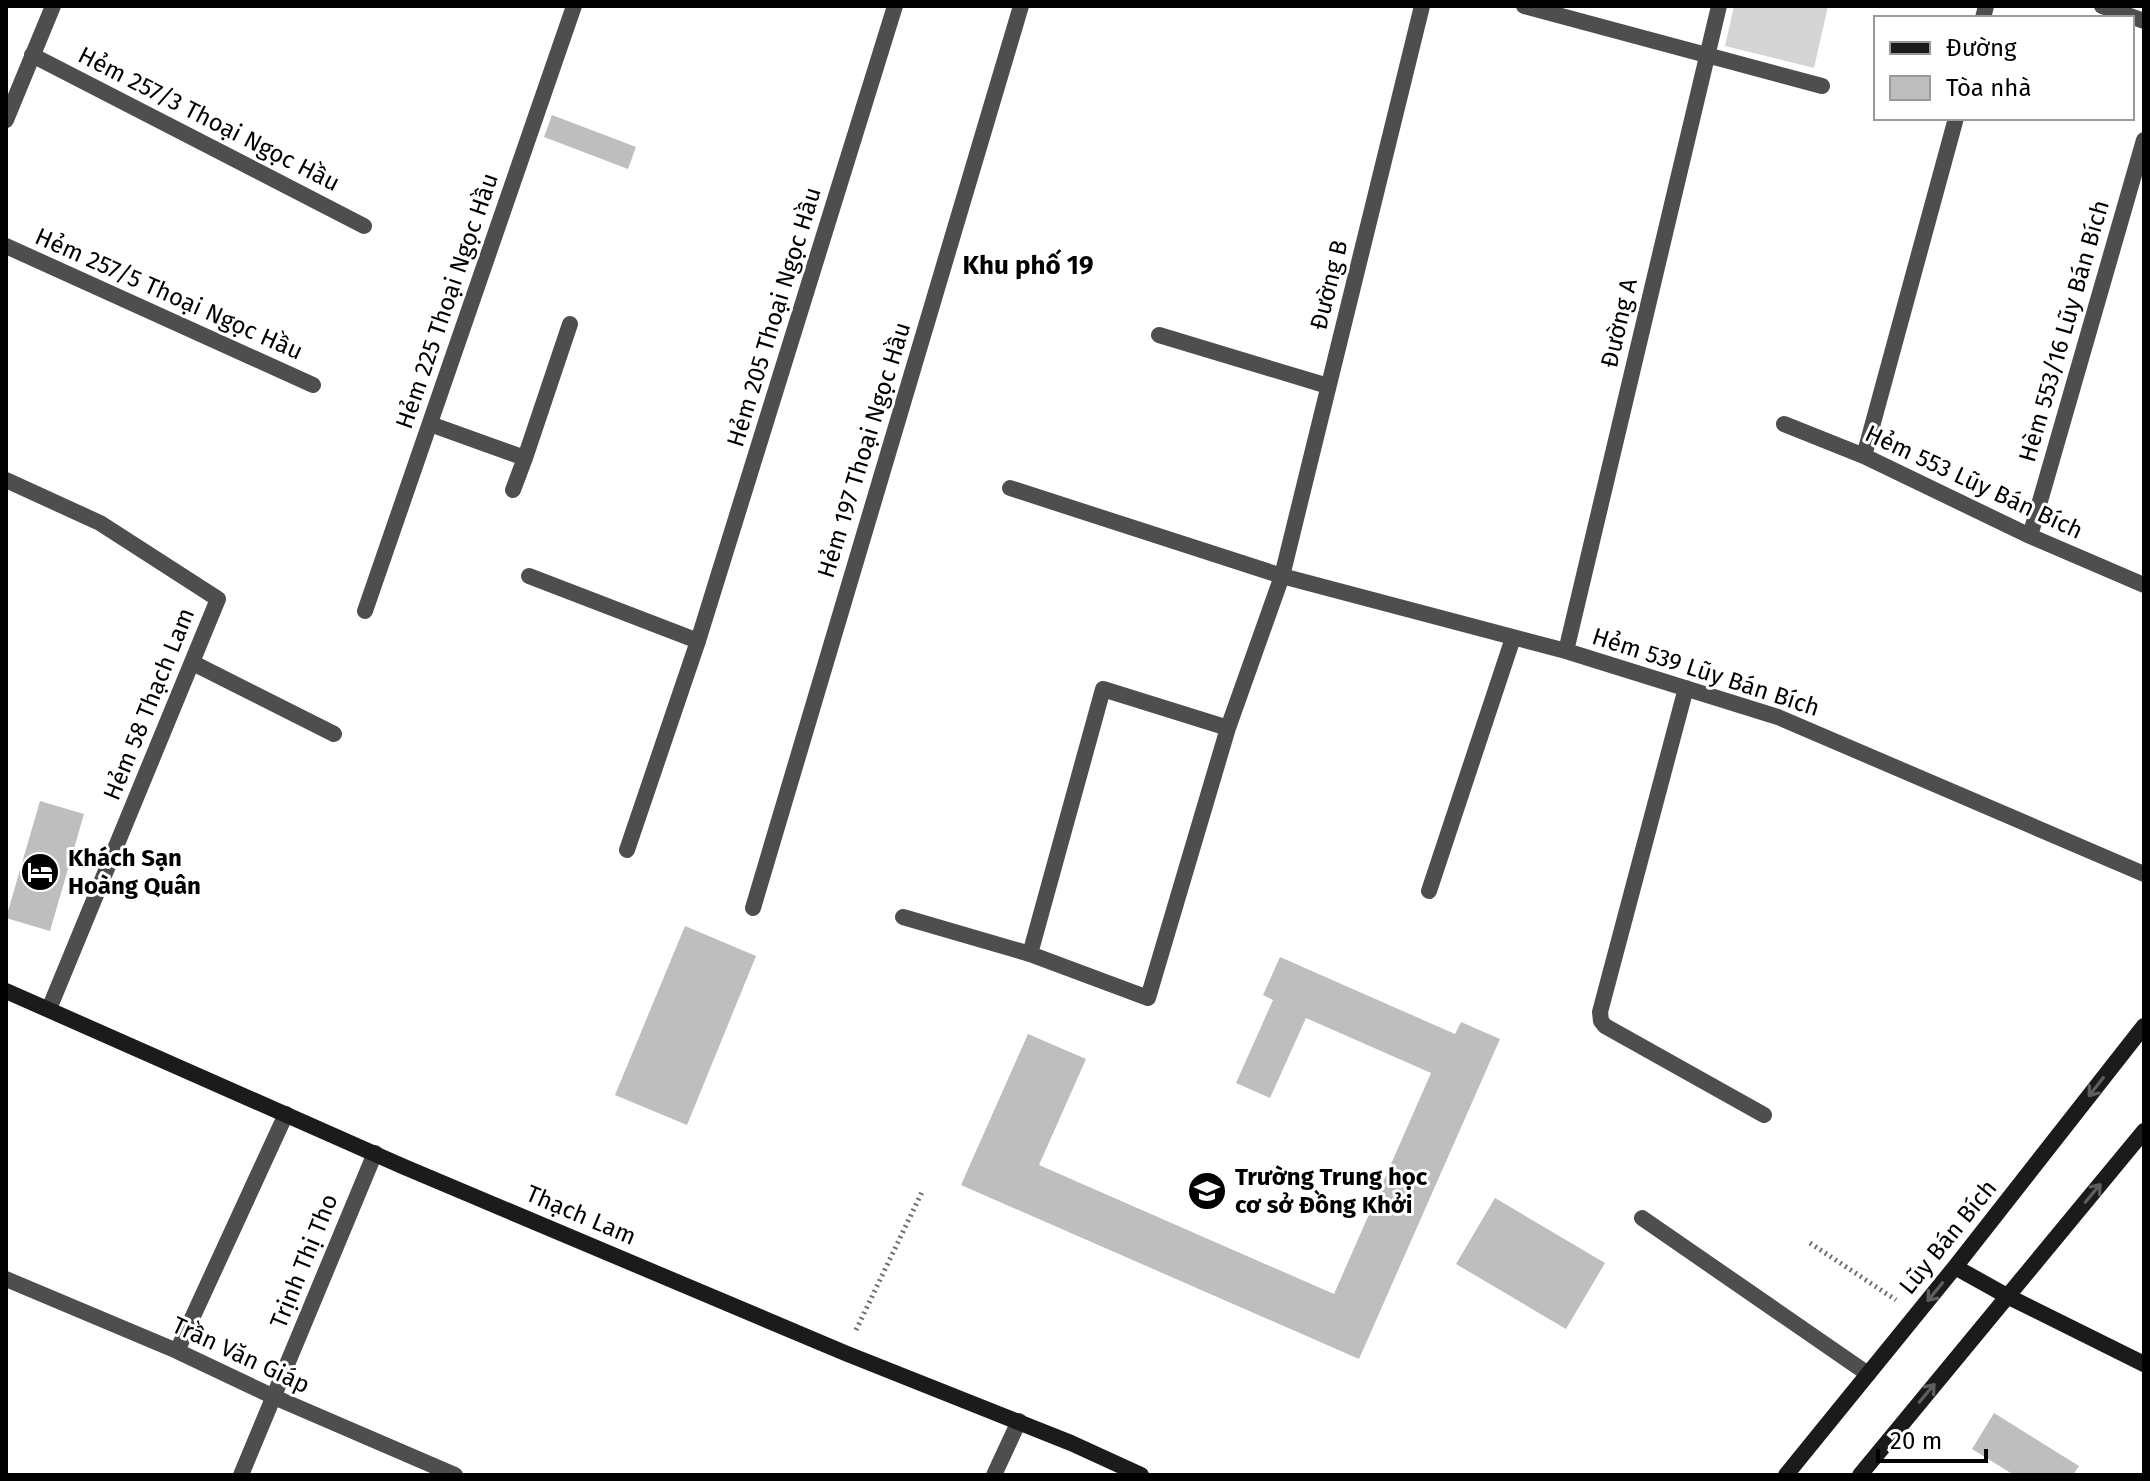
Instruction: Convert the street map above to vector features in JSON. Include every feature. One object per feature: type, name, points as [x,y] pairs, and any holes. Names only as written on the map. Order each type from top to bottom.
[{"type":"street","points":[[6,120],[53,6]]},
{"type":"street","name":"Hẻm 225 Thoại Ngọc Hầu","points":[[365,611],[574,6]]},
{"type":"street","name":"Hẻm 205 Thoại Ngọc Hầu","points":[[627,850],[698,641],[895,6]]},
{"type":"street","name":"Hẻm 197 Thoại Ngọc Hầu","points":[[753,908],[1021,6]]},
{"type":"street","name":"Đường B","points":[[1030,954],[1148,998],[1228,728],[1282,576],[1422,6]]},
{"type":"street","points":[[1524,6],[1822,86]]},
{"type":"street","name":"Đường A","points":[[1566,651],[1719,6]]},
{"type":"street","points":[[2102,6],[2130,16]]},
{"type":"street","name":"Hẻm 257/3 Thoại Ngọc Hầu","points":[[32,55],[364,226]]},
{"type":"street","points":[[1864,456],[1955,120]]},
{"type":"street","name":"Hèm 553/16 Lũy Bán Bích","points":[[2030,536],[2144,140]]},
{"type":"street","name":"Hẻm 257/5 Thoại Ngọc Hầu","points":[[6,246],[313,385]]},
{"type":"street","points":[[513,490],[570,324]]},
{"type":"street","points":[[1159,335],[1328,386]]},
{"type":"street","points":[[430,424],[525,458]]},
{"type":"street","name":"Hẻm 553 Lũy Bán Bích","points":[[1784,424],[1864,456],[2030,536],[2144,585]]},
{"type":"street","name":"Hẻm 58 Thạch Lam","points":[[6,480],[100,523],[218,599],[49,1009]]},
{"type":"street","name":"Hẻm 539 Lũy Bán Bích","points":[[1010,488],[1282,576],[1566,651],[1778,717],[2144,874]]},
{"type":"street","points":[[529,576],[698,641]]},
{"type":"street","points":[[1429,891],[1513,638]]},
{"type":"street","points":[[193,663],[334,734]]},
{"type":"street","points":[[1686,688],[1600,1012],[1601,1021],[1764,1115]]},
{"type":"street","points":[[903,917],[1030,954],[1103,689],[1228,728]]},
{"type":"street","name":"Thạch Lam","points":[[6,991],[375,1153],[845,1353],[1019,1421],[1141,1475]]},
{"type":"street","name":"Lũy Bán Bích","points":[[1786,1475],[1955,1267],[2144,1026]]},
{"type":"street","points":[[177,1351],[286,1114]]},
{"type":"street","points":[[1860,1475],[2144,1131]]},
{"type":"street","name":"Trịnh Thị Tho","points":[[241,1475],[375,1153]]},
{"type":"street","points":[[1642,1218],[1868,1374]]},
{"type":"street","points":[[1955,1267],[2144,1364]]},
{"type":"street","name":"Trần Văn Giáp","points":[[6,1279],[177,1351],[274,1397],[455,1475]]},
{"type":"street","points":[[994,1475],[1019,1421]]},
{"type":"path","points":[[845,1353],[922,1192]]},
{"type":"path","points":[[1810,1243],[1916,1314]]},
{"type":"shaded area","points":[[1734,6],[1828,6],[1814,68],[1725,46]]},
{"type":"building","points":[[552,115],[636,147],[628,169],[544,137]]},
{"type":"building","points":[[40,801],[84,814],[50,931],[6,918]]},
{"type":"building","points":[[685,926],[756,956],[687,1125],[615,1095]]},
{"type":"building","points":[[1280,957],[1455,1034],[1461,1022],[1500,1039],[1359,1359],[961,1185],[1028,1034],[1086,1059],[1039,1165],[1334,1294],[1431,1073],[1306,1018],[1270,1098],[1236,1083],[1273,1000],[1263,995]]},
{"type":"building","points":[[1495,1198],[1605,1263],[1566,1329],[1456,1264]]},
{"type":"building","points":[[1994,1413],[2079,1466],[2073,1475],[2014,1475],[1972,1449]]},
{"type":"place","name":"Khách Sạn Hoàng Quân","points":[[40,872]]},
{"type":"place","name":"Trường Trung học cơ sở Đồng Khởi","points":[[1207,1191]]},
{"type":"district","name":"Khu phố 19","points":[[1028,265]]}]
